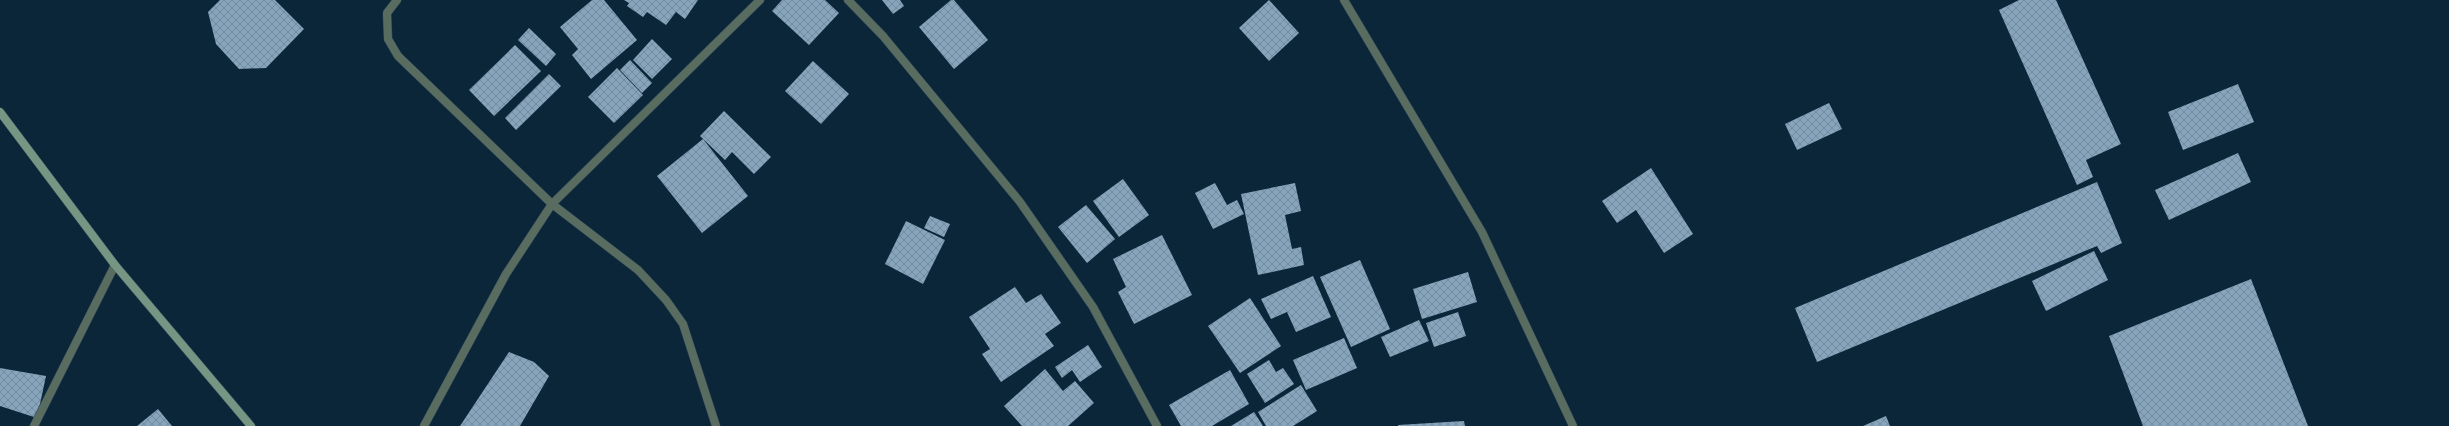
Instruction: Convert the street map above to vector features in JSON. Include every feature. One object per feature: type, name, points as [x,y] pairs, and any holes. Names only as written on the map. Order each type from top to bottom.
[{"type":"main road","points":[[0,112],[115,265],[251,426]]},
{"type":"street","points":[[397,0],[387,14],[388,39],[398,56],[552,204],[638,270],[666,300],[683,324],[716,426]]},
{"type":"street","points":[[424,426],[506,274],[552,204],[760,0]]},
{"type":"street","points":[[848,0],[883,36],[1020,202],[1093,307],[1157,426]]},
{"type":"street","points":[[1344,0],[1482,232],[1573,426]]},
{"type":"street","points":[[34,426],[115,265]]},
{"type":"building","points":[[220,0],[275,0],[304,29],[266,68],[239,69],[216,44],[208,12]]},
{"type":"building","points":[[592,0],[604,0],[637,40],[591,79],[572,55],[578,49],[560,27]]},
{"type":"building","points":[[624,0],[698,0],[685,19],[676,12],[666,25],[647,12],[643,17],[627,6],[629,3]]},
{"type":"building","points":[[782,0],[825,0],[839,13],[809,45],[772,11]]},
{"type":"building","points":[[882,0],[900,0],[904,6],[893,14]]},
{"type":"building","points":[[951,0],[954,0],[988,40],[954,69],[919,27]]},
{"type":"building","points":[[1269,0],[1299,33],[1269,61],[1239,28]]},
{"type":"building","points":[[2019,0],[2056,0],[2121,144],[2086,160],[2093,177],[2077,185],[1999,10]]},
{"type":"building","points":[[529,28],[556,54],[546,66],[518,40]]},
{"type":"building","points":[[652,39],[672,59],[652,79],[633,60]]},
{"type":"building","points":[[515,45],[541,71],[494,116],[469,90]]},
{"type":"building","points":[[630,60],[652,83],[642,93],[620,70]]},
{"type":"building","points":[[813,61],[849,94],[821,124],[785,91]]},
{"type":"building","points":[[617,68],[643,95],[614,123],[588,97]]},
{"type":"building","points":[[549,74],[561,86],[516,130],[505,118]]},
{"type":"building","points":[[2238,84],[2254,122],[2183,150],[2168,112]]},
{"type":"building","points":[[1829,103],[1842,129],[1797,150],[1785,124]]},
{"type":"building","points":[[724,111],[771,157],[754,174],[732,152],[725,160],[700,136]]},
{"type":"building","points":[[703,139],[748,196],[702,233],[657,176]]},
{"type":"building","points":[[2238,153],[2251,182],[2169,220],[2155,190]]},
{"type":"building","points":[[1651,168],[1693,234],[1664,253],[1636,210],[1617,223],[1602,201]]},
{"type":"building","points":[[1123,179],[1149,215],[1119,237],[1093,201]]},
{"type":"building","points":[[2097,182],[2122,243],[2101,253],[2097,246],[1817,362],[1795,308]]},
{"type":"building","points":[[1215,183],[1227,205],[1237,200],[1244,214],[1213,229],[1195,193]]},
{"type":"building","points":[[1295,183],[1301,211],[1285,215],[1292,249],[1301,247],[1304,265],[1258,275],[1241,194]]},
{"type":"building","points":[[1086,205],[1115,239],[1087,263],[1058,227]]},
{"type":"building","points":[[930,216],[950,224],[944,237],[924,228]]},
{"type":"building","points":[[906,221],[945,240],[923,284],[885,264]]},
{"type":"building","points":[[1162,235],[1192,295],[1134,324],[1118,292],[1126,287],[1113,259]]},
{"type":"building","points":[[2094,251],[2108,280],[2046,311],[2032,281]]},
{"type":"building","points":[[1360,260],[1390,329],[1351,347],[1320,277]]},
{"type":"building","points":[[1468,272],[1477,302],[1422,319],[1413,289]]},
{"type":"building","points":[[1313,276],[1331,317],[1296,332],[1287,312],[1271,319],[1261,299]]},
{"type":"building","points":[[2251,279],[2308,426],[2143,426],[2109,336]]},
{"type":"building","points":[[1015,287],[1026,303],[1041,294],[1061,323],[1045,334],[1054,346],[1001,382],[982,354],[990,349],[969,317]]},
{"type":"building","points":[[1250,298],[1281,346],[1240,373],[1208,326]]},
{"type":"building","points":[[1458,312],[1466,336],[1434,347],[1426,323]]},
{"type":"building","points":[[1419,320],[1429,341],[1390,357],[1381,337]]},
{"type":"building","points":[[1344,338],[1357,368],[1306,390],[1293,360]]},
{"type":"building","points":[[1088,345],[1102,367],[1080,382],[1072,370],[1062,378],[1055,367]]},
{"type":"building","points":[[509,352],[534,362],[549,376],[520,426],[460,426]]},
{"type":"building","points":[[1269,360],[1276,372],[1283,368],[1294,384],[1265,403],[1247,374]]},
{"type":"building","points":[[0,368],[46,376],[37,418],[0,406]]},
{"type":"building","points":[[1045,369],[1063,391],[1075,381],[1094,403],[1068,426],[1022,426],[1004,406]]},
{"type":"building","points":[[1230,370],[1249,404],[1212,426],[1181,426],[1169,405]]},
{"type":"building","points":[[1301,385],[1317,411],[1293,426],[1266,426],[1258,412]]},
{"type":"building","points":[[158,409],[172,426],[137,426]]},
{"type":"building","points":[[1254,412],[1263,426],[1231,426]]},
{"type":"building","points":[[1886,416],[1890,426],[1863,426]]},
{"type":"building","points":[[1464,421],[1465,426],[1398,426],[1398,425]]}]
